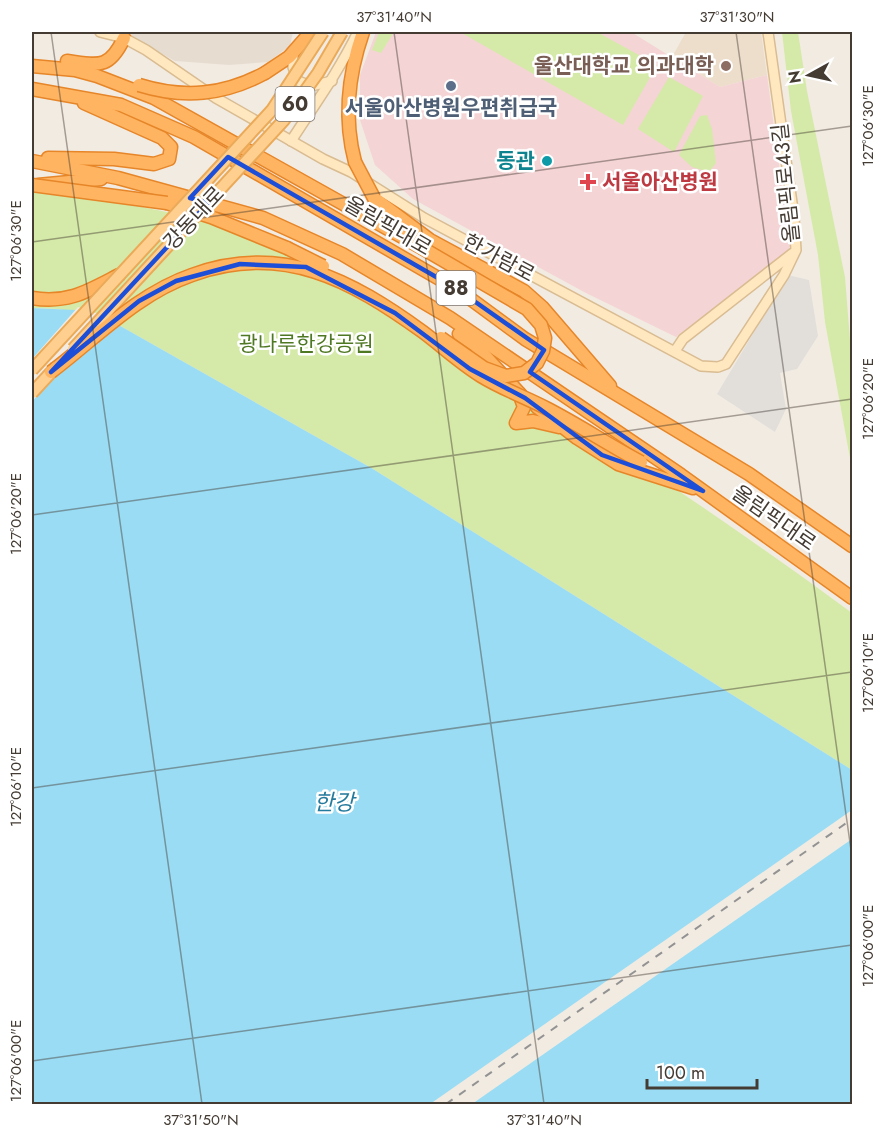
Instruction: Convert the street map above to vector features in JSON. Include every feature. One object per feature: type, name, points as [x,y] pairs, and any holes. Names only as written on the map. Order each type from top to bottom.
[{"type":"highway","points":[[32,66],[75,70],[168,93],[211,93],[238,86],[265,73],[292,54],[311,32]]},
{"type":"highway","points":[[363,32],[352,70],[348,98],[349,134],[355,162],[381,212],[422,248]]},
{"type":"highway","points":[[32,58],[99,64],[116,55],[124,38]]},
{"type":"highway","points":[[32,186],[167,203],[211,217],[287,248],[317,263],[369,292],[493,372],[506,376],[518,375],[537,363],[543,351],[545,338],[541,325],[532,313],[422,248],[154,98],[97,76]]},
{"type":"highway","name":"올림픽대로","points":[[32,89],[130,108],[194,137],[404,256],[457,289],[525,339],[749,474],[852,546]]},
{"type":"highway","points":[[32,159],[114,159],[154,164],[165,162],[171,155],[171,147],[153,133],[58,93]]},
{"type":"highway","name":"올림픽대로","points":[[32,159],[118,178],[263,218],[342,254],[450,318],[681,475],[852,598]]},
{"type":"highway","points":[[32,186],[51,182],[118,178]]},
{"type":"highway","points":[[374,198],[430,240],[500,276],[534,299],[617,393]]},
{"type":"highway","points":[[51,372],[139,302],[176,281],[209,269],[255,263],[283,263],[315,269],[353,289]]},
{"type":"highway","points":[[317,263],[353,289],[422,332],[458,361],[491,382],[537,403],[641,462],[681,475]]},
{"type":"highway","points":[[370,270],[407,302],[475,345],[519,393],[564,428],[618,464],[703,491]]},
{"type":"highway","points":[[32,298],[48,300],[73,298],[120,275]]},
{"type":"highway","points":[[519,393],[524,407],[516,423],[533,421],[564,428]]},
{"type":"main road","name":"강동대로","points":[[32,370],[272,110],[323,32]]},
{"type":"main road","name":"강동대로","points":[[32,393],[284,120],[318,73],[342,32]]},
{"type":"street","name":"한가람로","points":[[100,32],[124,38],[146,50],[216,98],[351,172],[424,218],[701,366],[718,367],[726,364],[784,275],[796,250]]},
{"type":"street","points":[[291,141],[313,103],[332,81],[358,32]]},
{"type":"street","name":"올림픽로43길","points":[[675,351],[682,339],[796,250],[794,217],[768,32]]},
{"type":"street","points":[[292,54],[293,67],[298,81],[311,86],[332,81]]},
{"type":"street","points":[[311,86],[313,103]]},
{"type":"highlighted area","points":[[228,157],[457,289],[544,350],[530,372],[703,491],[602,455],[525,398],[470,369],[395,313],[306,267],[240,264],[176,281],[139,301],[51,372],[208,203],[190,198]]},
{"type":"shaded area","points":[[123,32],[293,32],[290,46],[268,62],[229,65],[175,61]]},
{"type":"shaded area","name":"서울아산병원","points":[[376,32],[631,32],[720,87],[767,75],[790,246],[786,255],[676,337],[586,293],[413,199],[375,165],[360,120],[360,75]]},
{"type":"shaded area","name":"울산대학교 의과대학","points":[[686,32],[761,32],[767,75],[720,87],[672,57]]},
{"type":"shaded area","points":[[788,275],[809,280],[818,336],[797,369],[780,373],[786,409],[775,432],[717,394]]},
{"type":"green space","points":[[379,32],[394,32],[381,53],[372,50]]},
{"type":"green space","points":[[460,32],[597,32],[657,65],[623,125]]},
{"type":"green space","points":[[782,32],[798,32],[807,91],[845,277],[852,365],[852,469],[825,322],[818,255],[791,111]]},
{"type":"green space","points":[[669,77],[703,96],[674,152],[638,129]]},
{"type":"green space","points":[[707,115],[712,129],[716,163],[709,172],[692,167],[679,155],[700,116]]},
{"type":"green space","name":"광나루한강공원","points":[[32,190],[97,199],[193,218],[256,237],[310,260],[378,298],[564,416],[662,479],[758,545],[852,613],[852,770],[373,469],[115,323],[59,309],[32,308]]},
{"type":"water","name":"한강","points":[[32,308],[76,310],[115,323],[373,469],[852,770],[852,1104],[32,1104]]},
{"type":"pier","points":[[78,307],[107,317],[96,330],[99,343],[53,375],[32,402],[32,359]]},
{"type":"pier","points":[[852,810],[852,839],[472,1104],[430,1104]]},
{"type":"railway","points":[[446,1104],[852,819]]},
{"type":"place","name":"울산대학교 의과대학","points":[[726,66]]},
{"type":"place","name":"서울아산병원우편취급국","points":[[451,86]]},
{"type":"place","name":"동관","points":[[547,161]]},
{"type":"place","name":"서울아산병원","points":[[588,182]]}]
